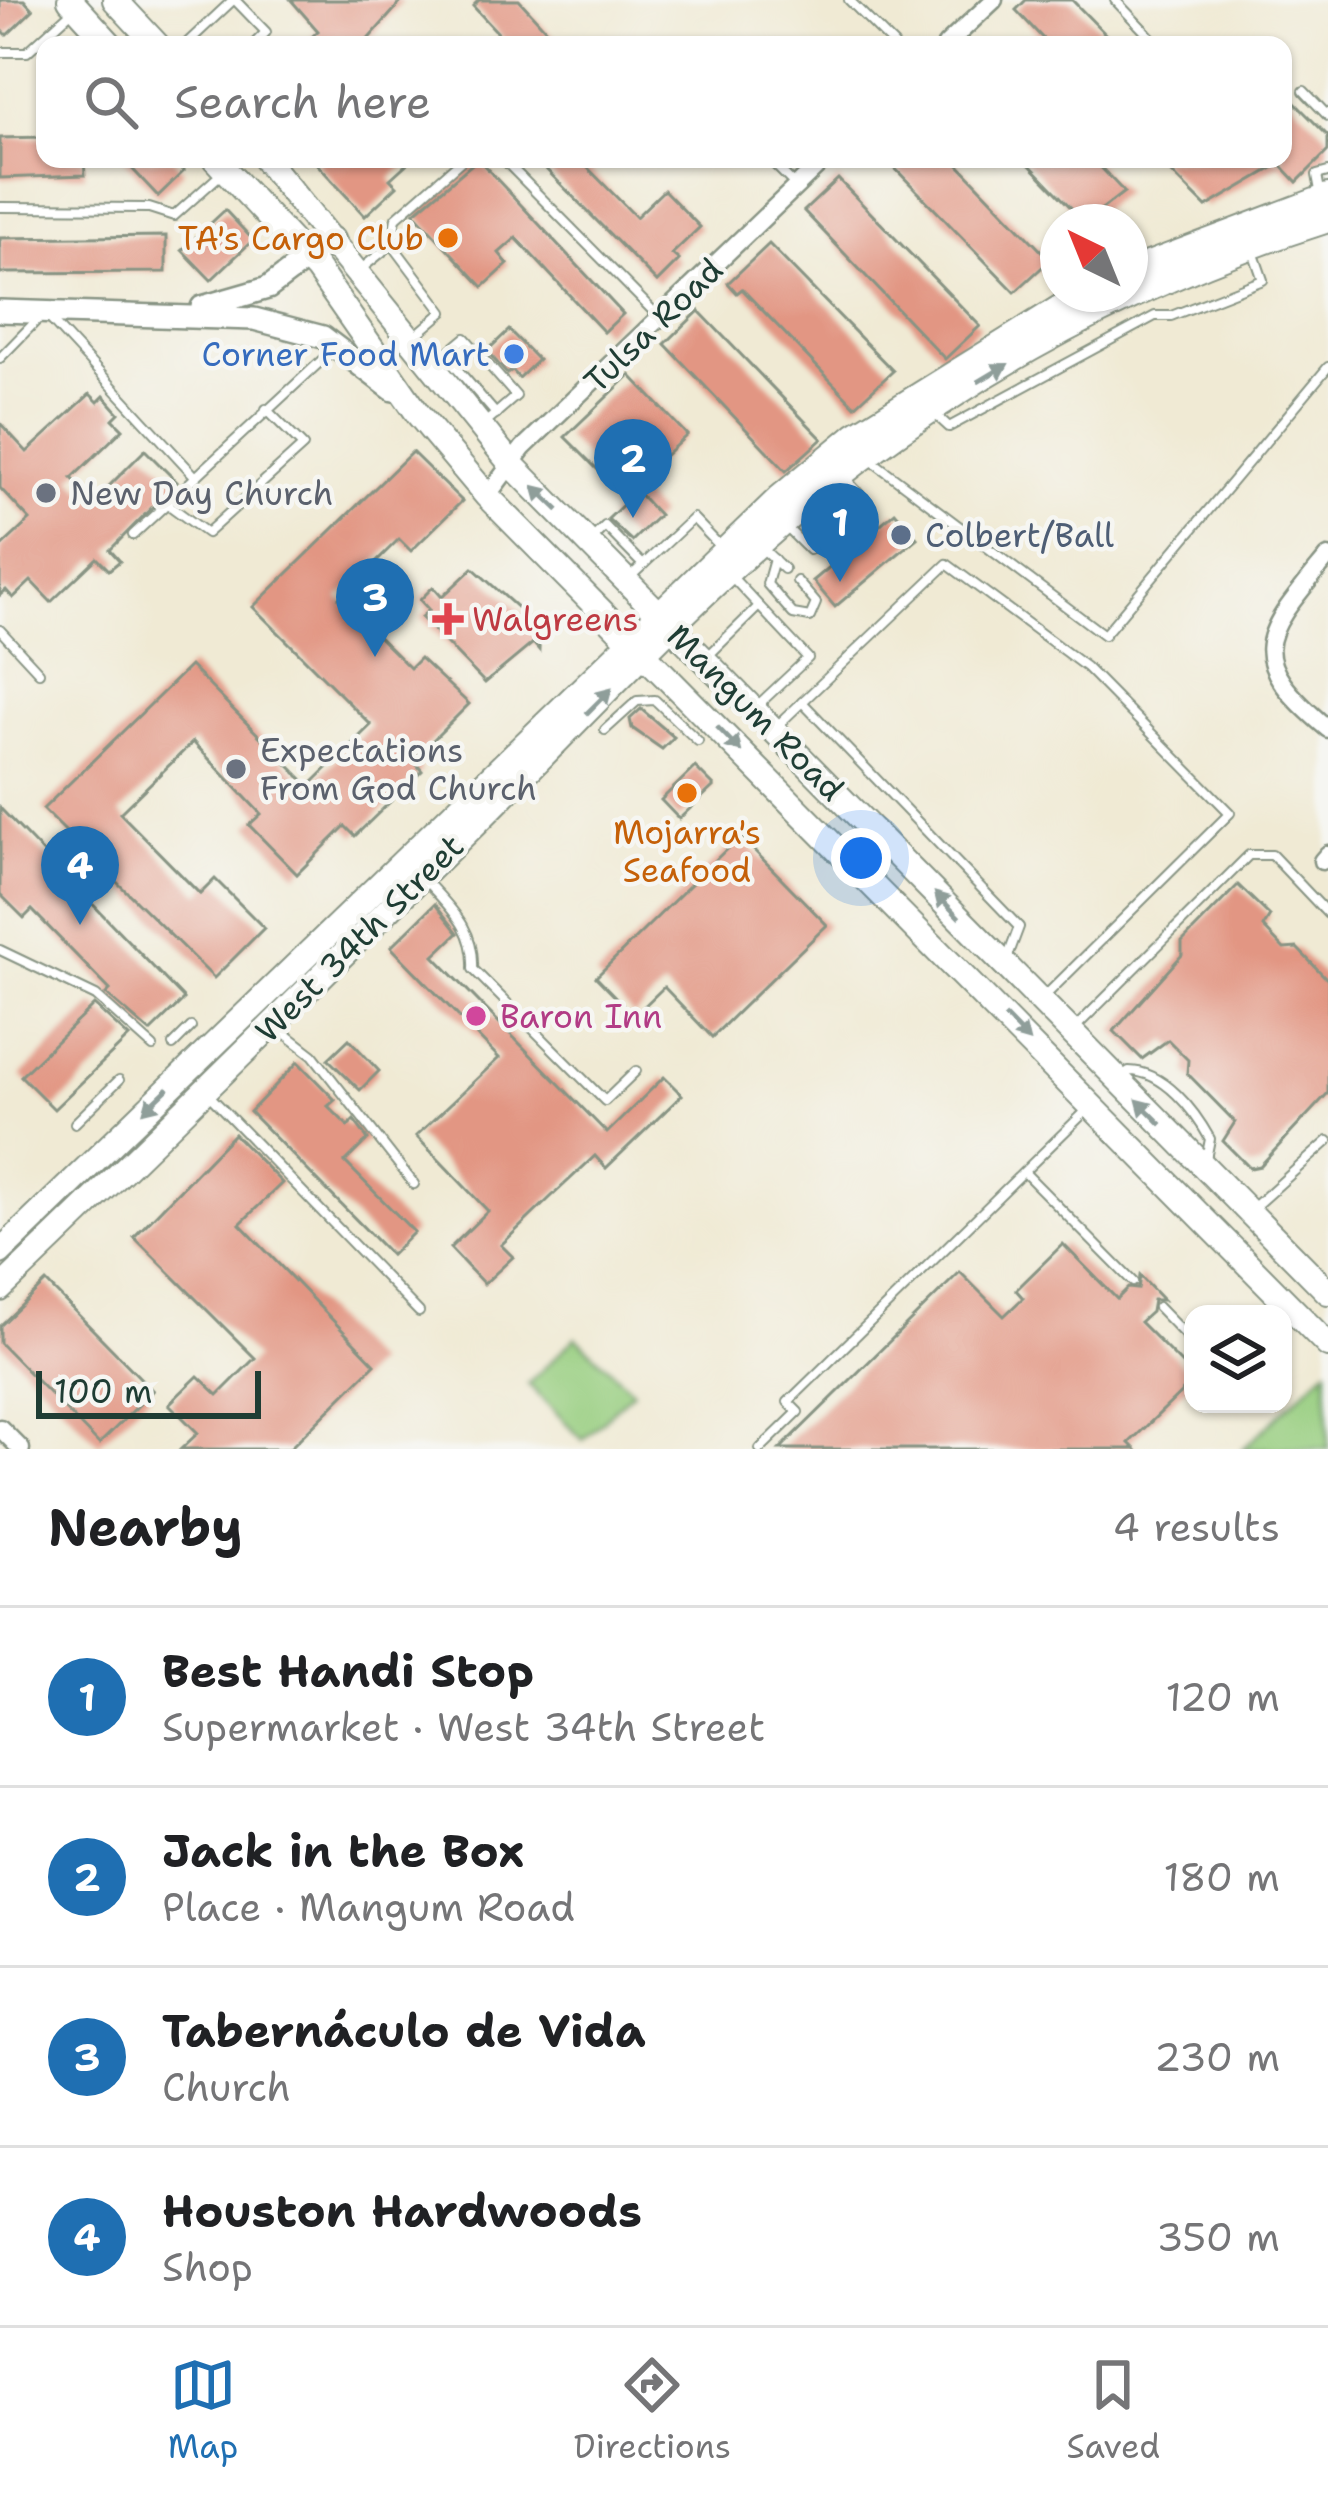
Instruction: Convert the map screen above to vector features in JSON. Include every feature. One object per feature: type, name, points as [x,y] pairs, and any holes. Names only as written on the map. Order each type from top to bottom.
[{"type":"main road","points":[[115,0],[149,36]]},
{"type":"main road","points":[[73,3],[103,36]]},
{"type":"main road","points":[[223,168],[305,260]]},
{"type":"main road","points":[[273,168],[333,239]]},
{"type":"main road","name":"West 34th Street","points":[[1148,276],[1250,244],[1326,204]]},
{"type":"main road","name":"West 34th Street","points":[[1148,276],[1326,204]]},
{"type":"main road","name":"Mangum Road","points":[[333,239],[410,340],[438,361],[488,420],[511,464],[590,541],[635,572],[665,621],[1328,1293]]},
{"type":"main road","name":"Mangum Road","points":[[305,260],[418,414],[487,496],[1319,1333]]},
{"type":"main road","name":"West 34th Street","points":[[0,1252],[727,563],[851,460],[1057,312]]},
{"type":"main road","name":"West 34th Street","points":[[727,563],[767,553],[784,525],[851,460],[1086,312]]},
{"type":"main road","name":"West 34th Street","points":[[0,1289],[422,876],[639,646]]},
{"type":"main road","points":[[815,826],[843,801]]},
{"type":"main road","points":[[186,1071],[205,1091]]},
{"type":"main road","points":[[1091,1106],[1117,1079]]},
{"type":"street","points":[[956,36],[994,0]]},
{"type":"street","name":"Tulsa Road","points":[[487,496],[511,464],[815,168]]},
{"type":"street","name":"Mangum Road","points":[[141,314],[219,305],[268,288],[333,239]]},
{"type":"street","name":"Mangum Road","points":[[0,311],[254,320],[338,345],[418,414]]},
{"type":"street","points":[[1328,556],[1281,616],[1269,650],[1282,689],[1328,729]]},
{"type":"street","points":[[0,1428],[21,1449]]},
{"type":"lane","points":[[195,36],[234,0],[266,32],[262,36]]},
{"type":"lane","points":[[849,0],[885,36]]},
{"type":"lane","points":[[1115,0],[1149,36]]},
{"type":"lane","points":[[42,36],[73,3]]},
{"type":"lane","points":[[0,52],[27,52],[36,42]]},
{"type":"lane","points":[[1304,91],[1328,116]]},
{"type":"lane","points":[[0,207],[149,208],[174,216],[217,168]]},
{"type":"lane","points":[[358,271],[392,244],[396,218],[453,168]]},
{"type":"lane","points":[[512,168],[660,318]]},
{"type":"lane","points":[[778,168],[796,186]]},
{"type":"lane","points":[[1326,204],[1317,175],[1328,172]]},
{"type":"lane","points":[[392,244],[443,312],[410,340]]},
{"type":"lane","points":[[931,410],[950,427],[1155,316],[1171,316],[1263,280],[1250,244]]},
{"type":"lane","points":[[1148,302],[1155,316]]},
{"type":"lane","points":[[0,358],[45,312],[194,475]]},
{"type":"lane","points":[[465,338],[517,396],[488,420],[473,380],[438,361],[465,338]]},
{"type":"lane","points":[[133,535],[338,345]]},
{"type":"lane","points":[[851,460],[1104,635],[1328,367]]},
{"type":"lane","points":[[166,502],[207,533],[303,446],[266,409]]},
{"type":"lane","points":[[784,525],[809,550],[867,503],[851,460]]},
{"type":"lane","points":[[635,572],[693,518],[760,606],[808,658],[753,710]]},
{"type":"lane","points":[[767,553],[784,569]]},
{"type":"lane","points":[[767,553],[767,584],[794,614],[810,616],[816,603],[797,581]]},
{"type":"lane","points":[[773,730],[947,564],[1086,667],[1230,813],[1040,1001]]},
{"type":"lane","points":[[704,660],[760,606]]},
{"type":"lane","points":[[0,630],[39,672]]},
{"type":"lane","points":[[605,730],[638,701],[655,700],[698,741]]},
{"type":"lane","points":[[802,702],[1018,927],[1005,964]]},
{"type":"lane","points":[[1071,1032],[1249,855],[1271,855],[1328,914]]},
{"type":"lane","points":[[422,876],[462,920],[474,945],[473,969],[605,1101],[636,1071]]},
{"type":"lane","points":[[0,950],[96,996],[153,1048]]},
{"type":"lane","points":[[272,1024],[313,1054],[414,1184]]},
{"type":"lane","points":[[173,1045],[191,1027]]},
{"type":"lane","points":[[75,1123],[119,1080]]},
{"type":"lane","points":[[205,1091],[419,1312]]},
{"type":"lane","points":[[760,1449],[797,1412],[788,1402],[1091,1106]]},
{"type":"lane","points":[[1248,1212],[1328,1141]]},
{"type":"lane","points":[[1024,1172],[1133,1282]]},
{"type":"lane","points":[[1319,1333],[1328,1293]]},
{"type":"lane","points":[[1158,1307],[1184,1334]]},
{"type":"green space","points":[[576,1337],[633,1391],[583,1440],[528,1384]]},
{"type":"green space","points":[[1327,1369],[1328,1449],[1243,1449],[1281,1413],[1292,1413],[1292,1402]]},
{"type":"building","points":[[0,0],[24,0],[33,10],[7,35],[0,28]]},
{"type":"building","points":[[291,0],[403,0],[371,36],[313,36],[318,31]]},
{"type":"building","points":[[479,0],[519,0],[552,36],[501,36],[473,6]]},
{"type":"building","points":[[1026,0],[1072,0],[1107,36],[1041,36],[1016,10]]},
{"type":"building","points":[[1292,100],[1328,136],[1328,151],[1297,182],[1284,168],[1292,168]]},
{"type":"building","points":[[36,137],[36,168],[85,168],[85,175],[0,178],[0,138]]},
{"type":"building","points":[[132,168],[181,168],[184,171],[158,196]]},
{"type":"building","points":[[321,168],[402,168],[390,179],[397,186],[365,216]]},
{"type":"building","points":[[467,168],[486,168],[623,314],[604,332],[516,238],[499,253],[508,264],[483,287],[414,213]]},
{"type":"building","points":[[545,168],[588,168],[636,217],[664,190],[700,227],[672,254],[679,260],[657,282]]},
{"type":"building","points":[[895,168],[962,168],[1040,250],[1040,269],[1015,292]]},
{"type":"building","points":[[1033,168],[1101,168],[1124,192],[1108,204],[1068,204]]},
{"type":"building","points":[[1167,168],[1273,168],[1206,207]]},
{"type":"building","points":[[838,179],[980,326],[945,359],[804,211]]},
{"type":"building","points":[[225,210],[253,240],[211,280],[182,250]]},
{"type":"building","points":[[166,236],[166,272],[0,273],[0,238]]},
{"type":"building","points":[[769,244],[893,371],[855,406],[742,289],[737,293],[728,283]]},
{"type":"building","points":[[699,311],[822,439],[786,471],[665,344]]},
{"type":"building","name":"Corner Food Mart","points":[[509,330],[538,360],[519,378],[512,370],[507,374],[487,351]]},
{"type":"building","points":[[630,375],[687,435],[632,486],[659,515],[632,541],[608,519],[628,500],[565,437]]},
{"type":"building","name":"New Day Church","points":[[90,394],[98,402],[104,396],[119,413],[113,419],[123,429],[72,478],[94,501],[145,450],[177,482],[110,550],[120,561],[109,570],[97,558],[51,602],[31,581],[13,598],[6,590],[0,595],[0,548],[30,520],[0,488],[0,423],[27,452]]},
{"type":"building","points":[[412,452],[462,501],[411,551],[399,539],[339,598],[410,668],[420,658],[469,704],[413,760],[422,771],[355,836],[345,826],[297,874],[249,825],[261,814],[193,742],[120,813],[200,894],[215,879],[264,928],[214,978],[43,809],[190,666],[309,786],[371,725],[253,607]]},
{"type":"building","points":[[895,512],[917,538],[835,607],[813,581]]},
{"type":"building","name":"Walgreens","points":[[473,568],[540,628],[539,650],[533,643],[485,683],[421,617],[429,610],[420,600],[433,587],[442,597]]},
{"type":"building","points":[[641,709],[674,737],[662,749],[632,728],[630,719]]},
{"type":"building","name":"Mojarra's Seafood","points":[[695,767],[714,786],[679,819],[661,800]]},
{"type":"building","points":[[0,808],[184,999],[150,1032],[106,994],[110,990],[32,910],[24,918],[0,894]]},
{"type":"building","points":[[740,836],[827,925],[712,1037],[664,987],[634,1016],[596,977]]},
{"type":"building","points":[[1238,885],[1270,916],[1263,927],[1284,949],[1297,948],[1328,980],[1328,1093],[1260,1166],[1250,1168],[1223,1141],[1235,1122],[1187,1073],[1188,1060],[1168,1040],[1142,1059],[1114,1031],[1182,955],[1182,942]]},
{"type":"building","points":[[435,904],[458,933],[434,956],[607,1133],[664,1077],[682,1095],[606,1168],[595,1156],[552,1196],[501,1245],[513,1257],[484,1284],[450,1248],[488,1211],[416,1136],[499,1058],[391,947]]},
{"type":"building","points":[[94,1005],[129,1037],[54,1109],[21,1076]]},
{"type":"building","points":[[349,1039],[379,1071],[360,1090],[328,1059]]},
{"type":"building","points":[[298,1062],[335,1100],[328,1106],[348,1126],[354,1120],[368,1139],[345,1162],[414,1232],[391,1255],[250,1112]]},
{"type":"building","points":[[234,1134],[282,1183],[240,1224],[375,1364],[289,1449],[181,1449],[198,1433],[169,1404],[198,1376],[218,1395],[255,1358],[134,1237]]},
{"type":"building","points":[[1063,1244],[1117,1299],[1128,1288],[1138,1289],[1140,1276],[1163,1300],[1153,1300],[1151,1312],[1140,1322],[1184,1366],[1184,1390],[1129,1443],[1135,1449],[780,1449],[960,1272],[1004,1316],[1023,1298],[1016,1290]]},
{"type":"building","points":[[46,1282],[153,1391],[99,1444],[0,1343],[0,1326]]},
{"type":"place","name":"TA's Cargo Club","points":[[448,238]]},
{"type":"place","name":"Corner Food Mart","points":[[514,354]]},
{"type":"place","name":"New Day Church","points":[[46,493]]},
{"type":"place","name":"Jack in the Box","points":[[633,518]]},
{"type":"place","name":"Colbert/Ball","points":[[901,535]]},
{"type":"place","name":"Best Handi Stop","points":[[840,582]]},
{"type":"place","name":"Walgreens","points":[[448,619]]},
{"type":"place","name":"Tabernáculo de Vida","points":[[375,657]]},
{"type":"place","name":"Expectations From God Church","points":[[236,769]]},
{"type":"place","name":"Mojarra's Seafood","points":[[687,793]]},
{"type":"place","name":"Houston Hardwoods","points":[[80,925]]},
{"type":"place","name":"Baron Inn","points":[[476,1016]]}]
